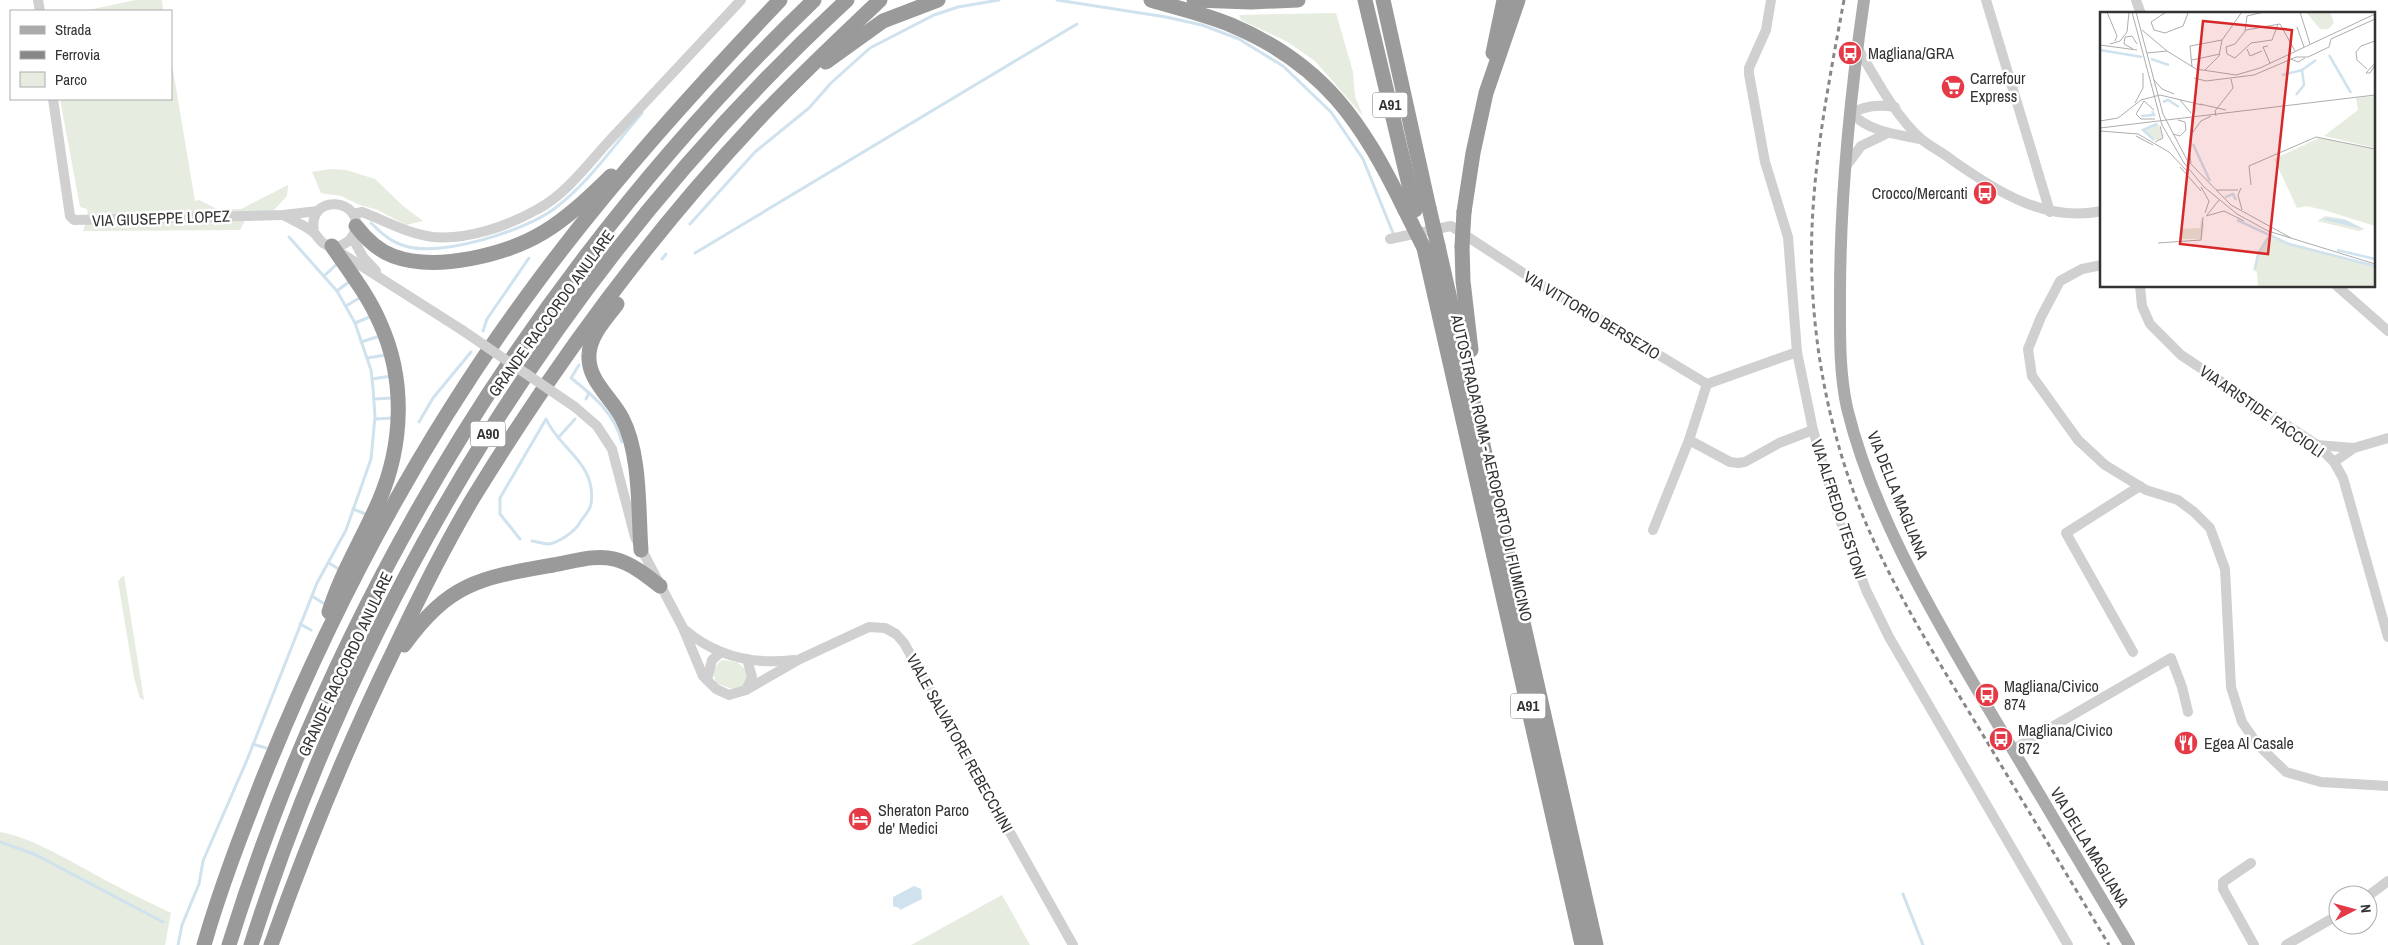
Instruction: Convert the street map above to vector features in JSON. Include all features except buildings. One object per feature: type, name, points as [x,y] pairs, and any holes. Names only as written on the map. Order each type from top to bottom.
[{"type":"highway","points":[[753,29],[774,0]]},
{"type":"highway","name":"GRANDE RACCORDO ANULARE","points":[[204,945],[251,810],[292,708],[378,532],[465,384],[538,280],[644,147],[780,0]]},
{"type":"highway","name":"GRANDE RACCORDO ANULARE","points":[[228,945],[256,861],[293,764],[355,626],[422,501],[482,401],[553,298],[634,194],[716,100],[814,0]]},
{"type":"highway","name":"GRANDE RACCORDO ANULARE","points":[[251,945],[299,810],[351,687],[404,579],[477,450],[541,353],[603,267],[651,208],[729,118],[772,72],[847,0]]},
{"type":"highway","points":[[272,945],[299,868],[362,715],[410,616],[473,500],[520,425],[590,323],[669,221],[753,125],[880,0]]},
{"type":"highway","points":[[753,125],[819,67],[883,21],[938,0]]},
{"type":"highway","points":[[1151,0],[1230,24],[1282,51],[1301,65],[1331,92],[1358,124],[1416,209],[1431,247]]},
{"type":"highway","points":[[1194,0],[1250,2],[1298,0]]},
{"type":"highway","name":"AUTOSTRADA ROMA - AEROPORTO DI FIUMICINO","points":[[1365,0],[1416,209],[1431,247],[1485,458],[1596,945]]},
{"type":"highway","name":"AUTOSTRADA ROMA - AEROPORTO DI FIUMICINO","points":[[1383,0],[1416,209]]},
{"type":"highway","points":[[1485,458],[1466,316],[1462,246],[1464,212],[1474,144],[1491,75],[1504,0]]},
{"type":"highway","points":[[1491,75],[1518,0]]},
{"type":"highway","points":[[353,226],[370,242],[393,256],[411,260],[453,260],[497,251],[529,240],[566,217],[644,147]]},
{"type":"highway","points":[[641,550],[635,462],[630,439],[619,412],[594,377],[590,368],[589,354],[597,332],[634,280],[669,221]]},
{"type":"highway","points":[[315,659],[336,588],[388,477],[398,429],[396,386],[385,334],[372,307],[332,246]]},
{"type":"highway","name":"AUTOSTRADA ROMA - AEROPORTO DI FIUMICINO","points":[[1431,247],[1582,945]]},
{"type":"highway","points":[[362,715],[399,652],[418,626],[444,600],[475,582],[497,575],[603,558],[622,561],[660,586]]},
{"type":"main road","name":"VIA DELLA MAGLIANA","points":[[1864,0],[1857,47],[1841,240],[1841,362],[1848,408],[1859,447],[1897,545],[1954,650],[2012,750],[2130,945]]},
{"type":"street","points":[[283,215],[314,233],[324,244],[332,246],[342,245],[362,212],[406,231],[434,237],[461,236],[492,229],[539,209],[555,197],[741,0]]},
{"type":"street","name":"VIA ALFREDO TESTONI","points":[[1771,0],[1766,30],[1749,68],[1749,74],[1765,162],[1788,237],[1797,352],[1813,430],[1836,509],[1866,590],[1889,637],[2068,945]]},
{"type":"street","points":[[1986,0],[2050,212]]},
{"type":"street","points":[[1857,47],[1894,107],[1920,139],[1979,178],[2030,206],[2050,212],[2074,214],[2100,211]]},
{"type":"street","name":"VIA GIUSEPPE LOPEZ","points":[[53,100],[70,216],[74,220],[283,215],[318,211]]},
{"type":"street","points":[[1851,113],[1871,106],[1894,107]]},
{"type":"street","points":[[1869,127],[1871,106]]},
{"type":"street","points":[[1851,113],[1869,127],[1920,139]]},
{"type":"street","points":[[1847,165],[1861,146],[1888,133]]},
{"type":"street","points":[[314,233],[314,219],[318,211],[330,204],[337,204],[348,208],[353,226]]},
{"type":"street","name":"VIALE SALVATORE REBECCHINI","points":[[353,226],[364,257],[381,277]]},
{"type":"street","name":"VIA VITTORIO BERSEZIO","points":[[1390,239],[1451,226],[1534,280],[1707,384]]},
{"type":"street","name":"VIALE SALVATORE REBECCHINI","points":[[332,246],[462,330],[575,407],[597,426],[612,449],[629,517],[641,550],[683,628],[696,660],[707,680],[723,694],[735,694],[746,690],[800,659],[866,628],[878,626],[896,634],[904,643],[1072,945]]},
{"type":"street","points":[[2100,266],[2082,269],[2060,281],[2041,316],[2028,349],[2032,376],[2078,440],[2105,465],[2140,486],[2178,500],[2194,512],[2210,528],[2226,569],[2230,687],[2242,722],[2258,745],[2286,772],[2321,782],[2388,786]]},
{"type":"street","name":"VIA ARISTIDE FACCIOLI","points":[[2140,288],[2142,306],[2150,324],[2181,355],[2317,446],[2334,462],[2343,478],[2388,637]]},
{"type":"street","points":[[2339,288],[2388,331]]},
{"type":"street","points":[[1653,530],[1689,440],[1707,384],[1797,352]]},
{"type":"street","points":[[1689,440],[1730,462],[1738,463],[1745,462],[1779,442],[1813,430]]},
{"type":"street","points":[[2334,462],[2354,448],[2388,438]]},
{"type":"street","points":[[2317,446],[2354,448]]},
{"type":"street","points":[[2132,652],[2066,533],[2140,486]]},
{"type":"street","name":"VIALE SALVATORE REBECCHINI","points":[[683,628],[707,647],[747,659],[766,662],[800,659]]},
{"type":"street","points":[[707,680],[712,660],[721,652]]},
{"type":"street","points":[[2012,750],[2171,658],[2182,687],[2188,712]]},
{"type":"street","points":[[746,690],[752,677],[747,659]]},
{"type":"street","points":[[2251,863],[2223,882],[2223,889],[2254,945]]},
{"type":"street","points":[[2286,945],[2328,922]]},
{"type":"green space","points":[[136,0],[162,0],[163,10],[88,10]]},
{"type":"green space","points":[[1336,13],[1353,72],[1355,96],[1363,116],[1315,61],[1286,41],[1241,20],[1239,15]]},
{"type":"green space","points":[[172,64],[195,201],[199,200],[219,210],[241,209],[288,185],[287,196],[272,212],[249,213],[240,230],[83,231],[88,216],[87,209],[80,207],[60,100],[172,100]]},
{"type":"green space","points":[[330,169],[346,170],[375,179],[403,206],[423,221],[406,225],[378,210],[360,205],[341,196],[321,193],[312,172]]},
{"type":"green space","points":[[124,575],[144,700],[140,698],[134,678],[118,581]]},
{"type":"green space","points":[[723,660],[737,662],[747,671],[748,677],[742,687],[732,689],[716,683],[713,671],[719,662]]},
{"type":"green space","points":[[0,832],[11,834],[44,847],[171,913],[165,945],[0,945]]},
{"type":"green space","points":[[1002,895],[1030,945],[911,945]]},
{"type":"water","points":[[914,886],[921,889],[922,899],[900,910],[893,906],[893,897]]},
{"type":"waterway","points":[[690,224],[755,152],[809,108],[831,83],[870,48],[934,15],[958,7],[999,0]]},
{"type":"waterway","points":[[1057,0],[1166,17],[1202,25],[1239,39],[1283,66],[1331,112],[1363,159],[1393,233]]},
{"type":"waterway","points":[[695,253],[1077,24]]},
{"type":"waterway","points":[[371,223],[391,240],[405,246],[421,248],[460,245],[482,240],[523,226],[554,209],[579,188],[642,113]]},
{"type":"waterway","points":[[178,945],[182,925],[199,884],[203,861],[247,760],[317,583],[346,530],[371,459],[375,417],[371,370],[355,323],[337,291],[289,237]]},
{"type":"waterway","points":[[662,259],[666,254]]},
{"type":"waterway","points":[[483,331],[487,319],[529,258]]},
{"type":"waterway","points":[[324,276],[337,264]]},
{"type":"waterway","points":[[337,291],[350,281]]},
{"type":"waterway","points":[[346,306],[361,297]]},
{"type":"waterway","points":[[355,323],[372,316]]},
{"type":"waterway","points":[[361,342],[380,336]]},
{"type":"waterway","points":[[419,422],[433,398],[471,352]]},
{"type":"waterway","points":[[367,358],[386,355]]},
{"type":"waterway","points":[[579,365],[571,378],[602,406],[614,422],[622,442]]},
{"type":"waterway","points":[[372,379],[391,376]]},
{"type":"waterway","points":[[586,399],[589,393]]},
{"type":"waterway","points":[[374,399],[393,398]]},
{"type":"waterway","points":[[375,419],[393,418]]},
{"type":"waterway","points":[[520,539],[500,514],[500,498],[546,419],[552,430],[583,467],[591,490],[591,504],[588,512],[577,527],[565,537],[547,544],[532,541]]},
{"type":"waterway","points":[[558,438],[575,419]]},
{"type":"waterway","points":[[353,509],[368,515]]},
{"type":"waterway","points":[[329,563],[340,570]]},
{"type":"waterway","points":[[312,596],[323,603]]},
{"type":"waterway","points":[[300,624],[311,630]]},
{"type":"waterway","points":[[253,744],[266,748]]},
{"type":"waterway","points":[[0,842],[34,854],[163,922]]},
{"type":"waterway","points":[[1903,894],[1923,945]]},
{"type":"railway","points":[[1844,0],[1820,142],[1812,228],[1813,305],[1817,343],[1832,419],[1842,457],[1868,528],[1907,606],[1935,656],[2109,945]]},
{"type":"place","name":"Magliana/GRA","points":[[1850,53]]},
{"type":"place","name":"Carrefour Express","points":[[1953,87]]},
{"type":"place","name":"Crocco/Mercanti","points":[[1985,193]]},
{"type":"place","name":"Magliana/Civico 874","points":[[1987,695]]},
{"type":"place","name":"Magliana/Civico 872","points":[[2001,739]]},
{"type":"place","name":"Egea Al Casale","points":[[2186,743]]},
{"type":"place","name":"Sheraton Parco de' Medici","points":[[860,819]]}]
